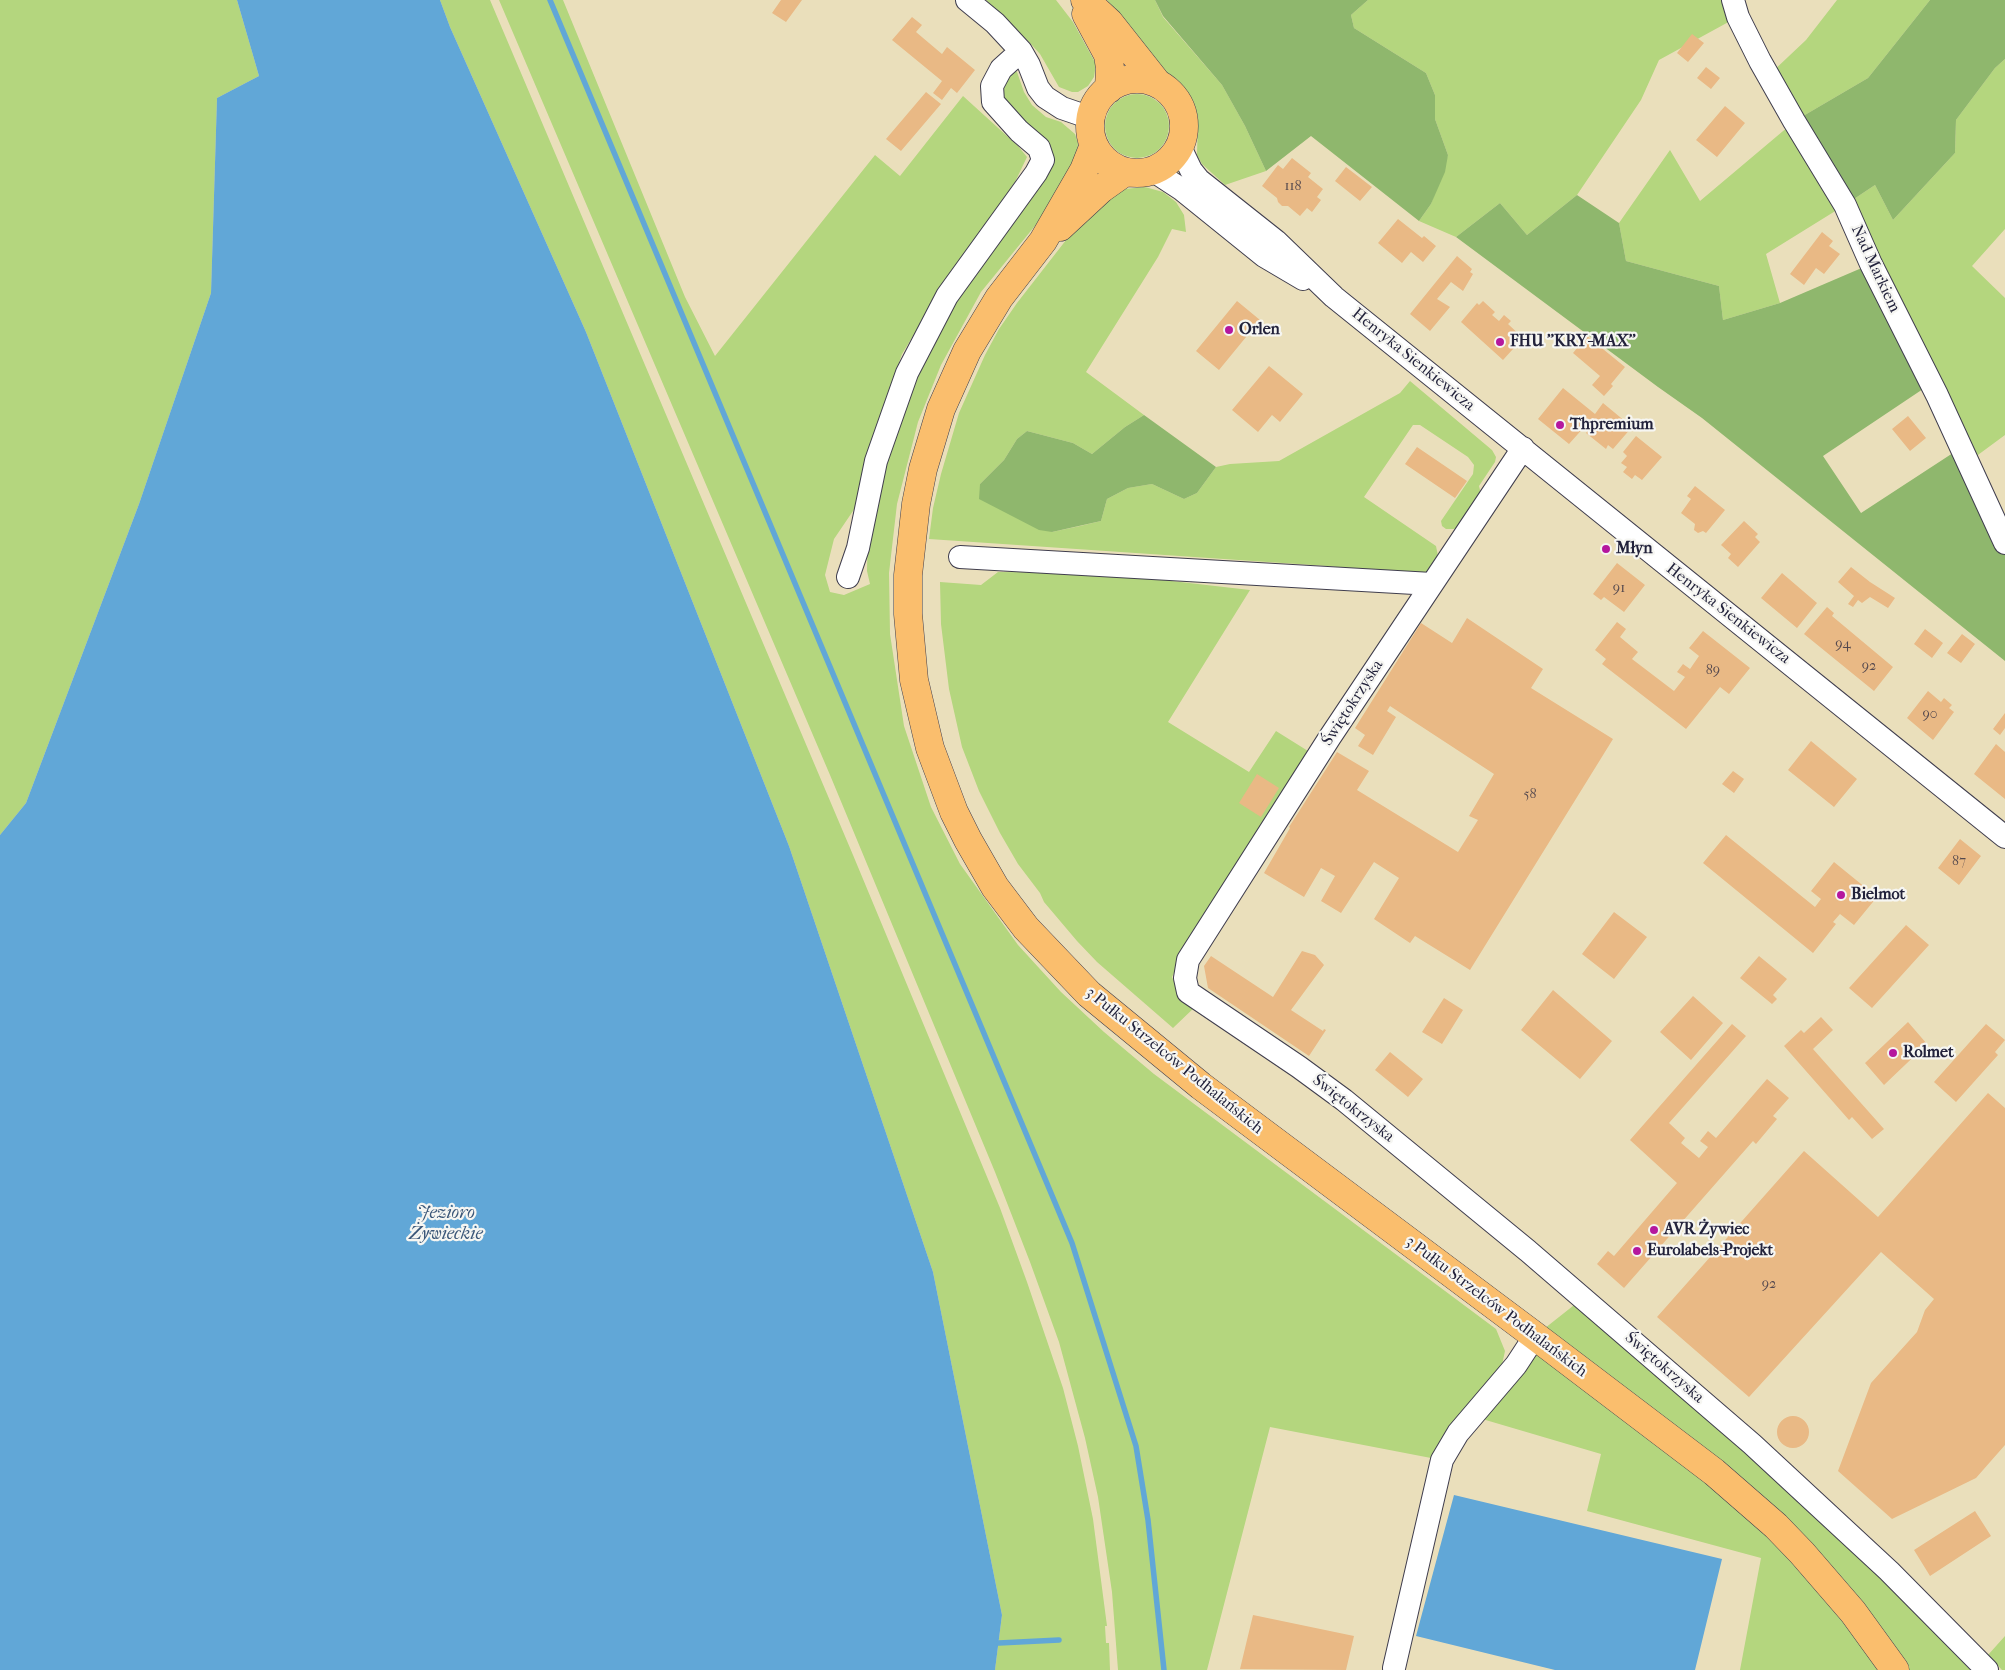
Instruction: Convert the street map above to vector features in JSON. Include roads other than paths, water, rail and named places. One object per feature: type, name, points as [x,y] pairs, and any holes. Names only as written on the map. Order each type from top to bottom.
[{"type":"main road","points":[[1080,0],[1094,31],[1108,55],[1110,68],[1109,89]]},
{"type":"main road","points":[[1086,0],[1109,22],[1158,84],[1170,94],[1179,107],[1183,122],[1180,145],[1165,163],[1152,170],[1139,173],[1125,172],[1106,162],[1094,145],[1090,131],[1091,118],[1099,99],[1116,84],[1142,80],[1158,84]]},
{"type":"main road","points":[[1043,241],[1084,170],[1094,145]]},
{"type":"main road","points":[[1043,241],[1080,210],[1101,189],[1125,172]]},
{"type":"main road","name":"3 Pułku Strzelców Podhalańskich","points":[[1043,241],[999,298],[967,351],[941,409],[923,469],[916,504],[908,575],[908,614],[911,652],[918,698],[930,748],[954,812],[980,863],[1009,906],[1032,935],[1089,994],[1201,1086],[1714,1472],[1776,1526],[1834,1590],[1895,1670]]},
{"type":"street","points":[[967,0],[995,23],[1021,51],[1029,64],[1038,88],[1045,97],[1055,104],[1091,118]]},
{"type":"street","name":"Nad Markiem","points":[[1733,0],[1738,17],[1760,61],[1845,205],[1871,264],[1937,396],[2005,543]]},
{"type":"street","points":[[848,577],[858,548],[876,460],[907,373],[947,296],[1044,160],[1039,148],[1019,131],[994,102],[992,86],[1001,69],[1021,51]]},
{"type":"street","name":"Henryka Sienkiewicza","points":[[1180,145],[1191,170],[1199,180],[1276,241],[1334,297],[2005,837]]},
{"type":"street","name":"Henryka Sienkiewicza","points":[[1152,170],[1181,189],[1264,256],[1334,297]]},
{"type":"street","name":"Świętokrzyska","points":[[1523,448],[1330,737],[1234,901],[1188,960],[1185,978],[1188,992],[1299,1067],[1344,1100],[1528,1251],[1752,1444],[1889,1571],[1987,1670]]},
{"type":"street","points":[[960,557],[1432,584]]},
{"type":"street","points":[[1396,1669],[1442,1460],[1458,1433],[1516,1365],[1535,1336]]},
{"type":"water","name":"Jezioro Żywieckie","points":[[237,0],[440,0],[450,27],[586,332],[789,846],[933,1272],[1002,1615],[995,1670],[0,1670],[0,835],[26,803],[139,504],[211,293],[217,98],[259,76]]},
{"type":"water","points":[[1454,1495],[1722,1559],[1695,1670],[1555,1670],[1416,1636]]},
{"type":"waterway","points":[[550,0],[1072,1243],[1136,1446],[1148,1520],[1164,1670]]},
{"type":"waterway","points":[[999,1643],[1059,1640]]},
{"type":"place","name":"Orlen","points":[[1229,330]]},
{"type":"place","name":"FHU ''KRY-MAX''","points":[[1500,342]]},
{"type":"place","name":"Thpremium","points":[[1560,425]]},
{"type":"place","name":"Młyn","points":[[1606,549]]},
{"type":"place","name":"Bielmot","points":[[1841,895]]},
{"type":"place","name":"Rolmet","points":[[1893,1053]]},
{"type":"place","name":"AVR Żywiec","points":[[1654,1230]]},
{"type":"place","name":"Eurolabels-Projekt","points":[[1637,1251]]}]
